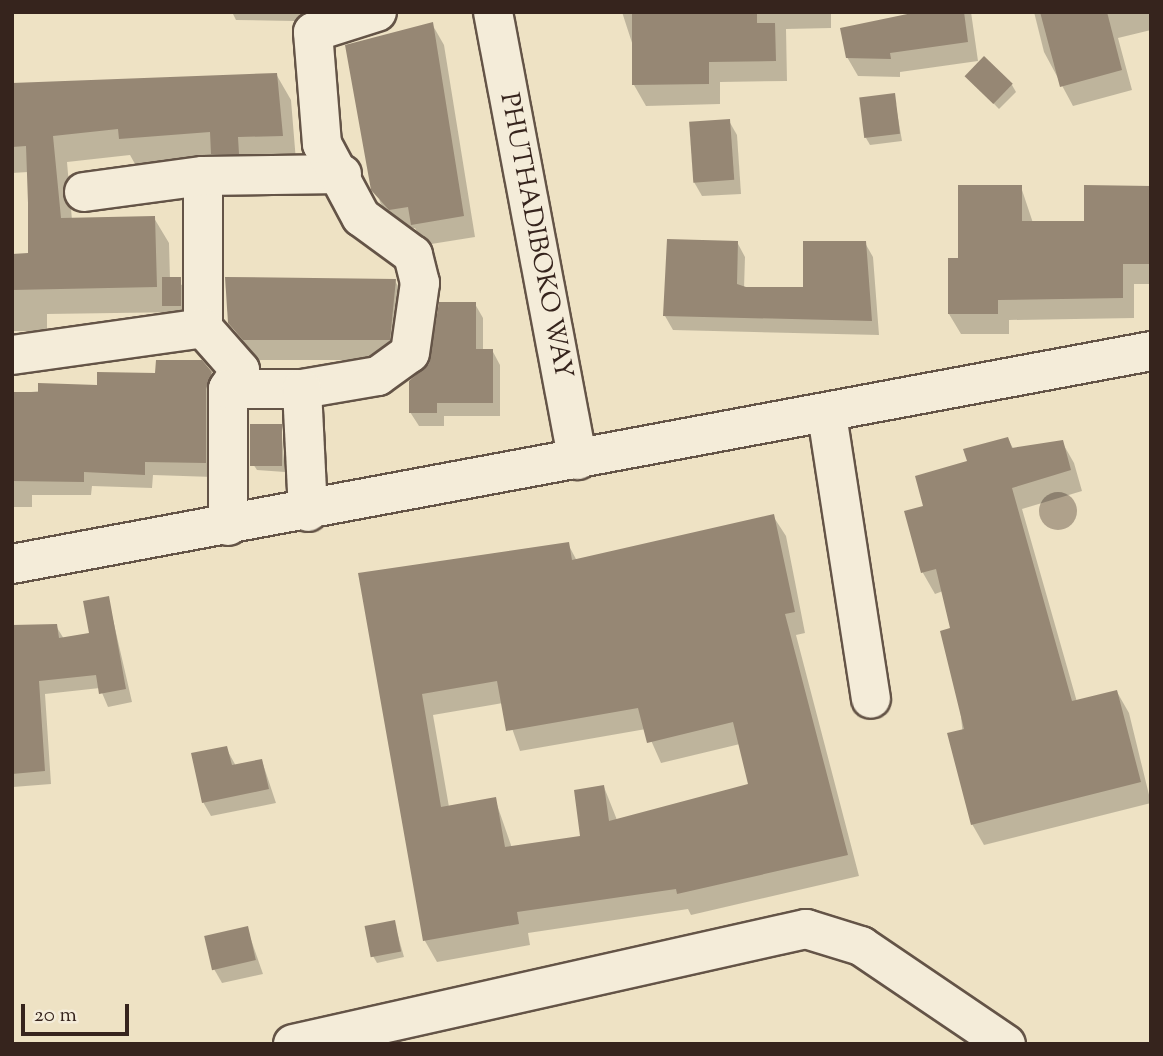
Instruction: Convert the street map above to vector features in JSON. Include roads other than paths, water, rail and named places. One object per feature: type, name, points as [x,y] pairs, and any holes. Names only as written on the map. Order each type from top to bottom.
[{"type":"street","points":[[228,389],[302,389],[378,376],[410,353],[420,283],[413,255],[360,217],[342,174],[322,144],[313,32],[377,12]]},
{"type":"street","name":"PHUTHADIBOKO WAY","points":[[493,12],[578,460]]},
{"type":"street","points":[[84,192],[203,176],[342,174]]},
{"type":"street","points":[[203,176],[203,328],[240,370],[228,389],[228,526]]},
{"type":"street","points":[[12,355],[203,328]]},
{"type":"street","points":[[12,564],[309,512],[1151,351]]},
{"type":"street","points":[[302,389],[309,512]]},
{"type":"street","points":[[827,415],[871,699]]},
{"type":"street","points":[[293,1044],[806,929],[862,946],[1006,1044]]}]
